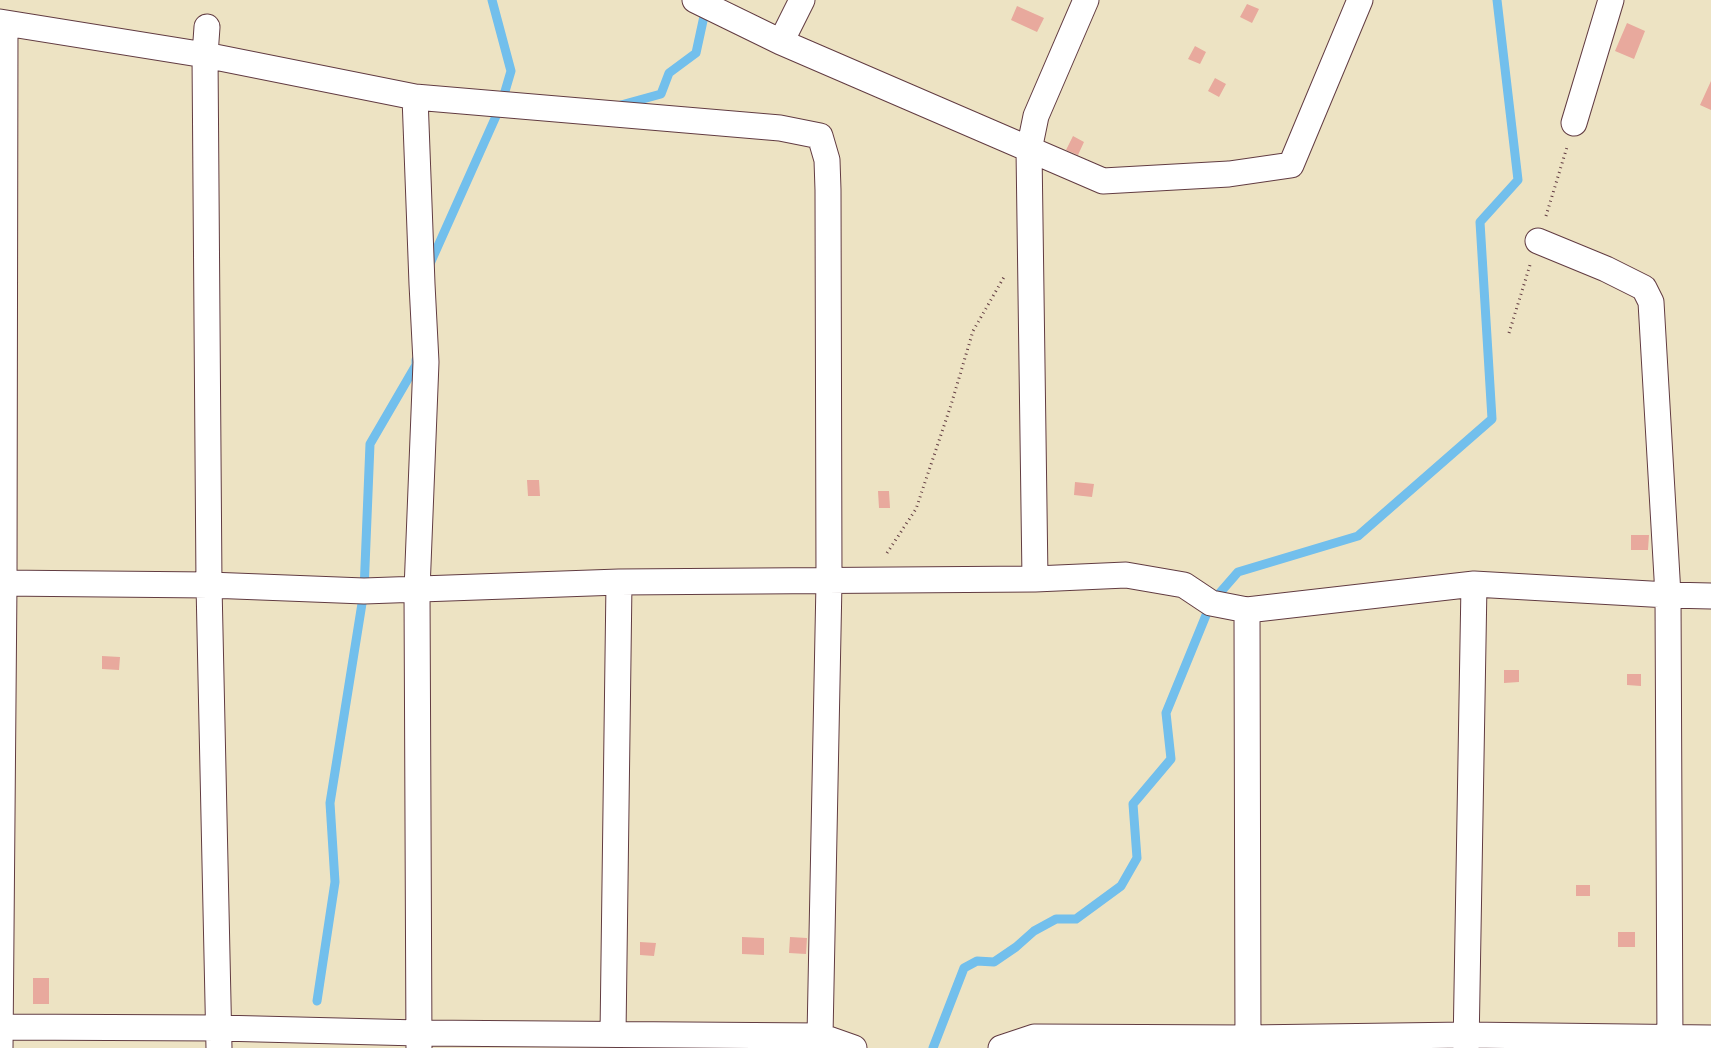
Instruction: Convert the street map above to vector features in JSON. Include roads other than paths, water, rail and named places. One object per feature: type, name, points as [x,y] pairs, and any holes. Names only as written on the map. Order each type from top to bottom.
[{"type":"street","points":[[695,0],[781,42],[1103,181],[1229,174],[1292,165],[1360,0]]},
{"type":"street","points":[[781,42],[802,0]]},
{"type":"street","points":[[1035,579],[1030,150],[1036,116],[1086,0]]},
{"type":"street","points":[[1574,124],[1610,0]]},
{"type":"street","points":[[0,1048],[2,23],[205,55],[415,97],[780,128],[820,136],[826,160],[828,190],[829,582],[820,1036]]},
{"type":"street","points":[[207,27],[205,55],[209,585],[219,1038]]},
{"type":"street","points":[[415,97],[426,362],[417,590],[419,1041]]},
{"type":"street","points":[[1538,241],[1606,269],[1644,288],[1651,302],[1668,596],[1670,1042]]},
{"type":"street","points":[[2,583],[209,585],[364,591],[619,582],[829,582],[1035,579],[1126,575],[1184,585],[1211,602],[1247,610],[1474,584],[1668,596],[1711,596]]},
{"type":"street","points":[[613,1034],[619,582]]},
{"type":"street","points":[[1466,1041],[1474,584]]},
{"type":"street","points":[[1247,610],[1248,1043]]},
{"type":"street","points":[[0,1027],[219,1038],[419,1041],[613,1034],[820,1036],[854,1048]]},
{"type":"street","points":[[1001,1048],[1034,1042],[1670,1042],[1711,1038]]},
{"type":"waterway","points":[[429,266],[501,105],[511,71],[492,0]]},
{"type":"waterway","points":[[933,1048],[964,968],[977,961],[994,962],[1016,947],[1034,931],[1056,919],[1076,919],[1121,886],[1137,858],[1133,804],[1171,759],[1166,713],[1211,603],[1238,572],[1358,536],[1492,419],[1480,222],[1518,180],[1497,0]]},
{"type":"waterway","points":[[621,105],[661,94],[669,73],[696,53],[706,7]]},
{"type":"waterway","points":[[317,1001],[335,882],[330,803],[364,591],[370,444],[416,365],[416,360]]}]
